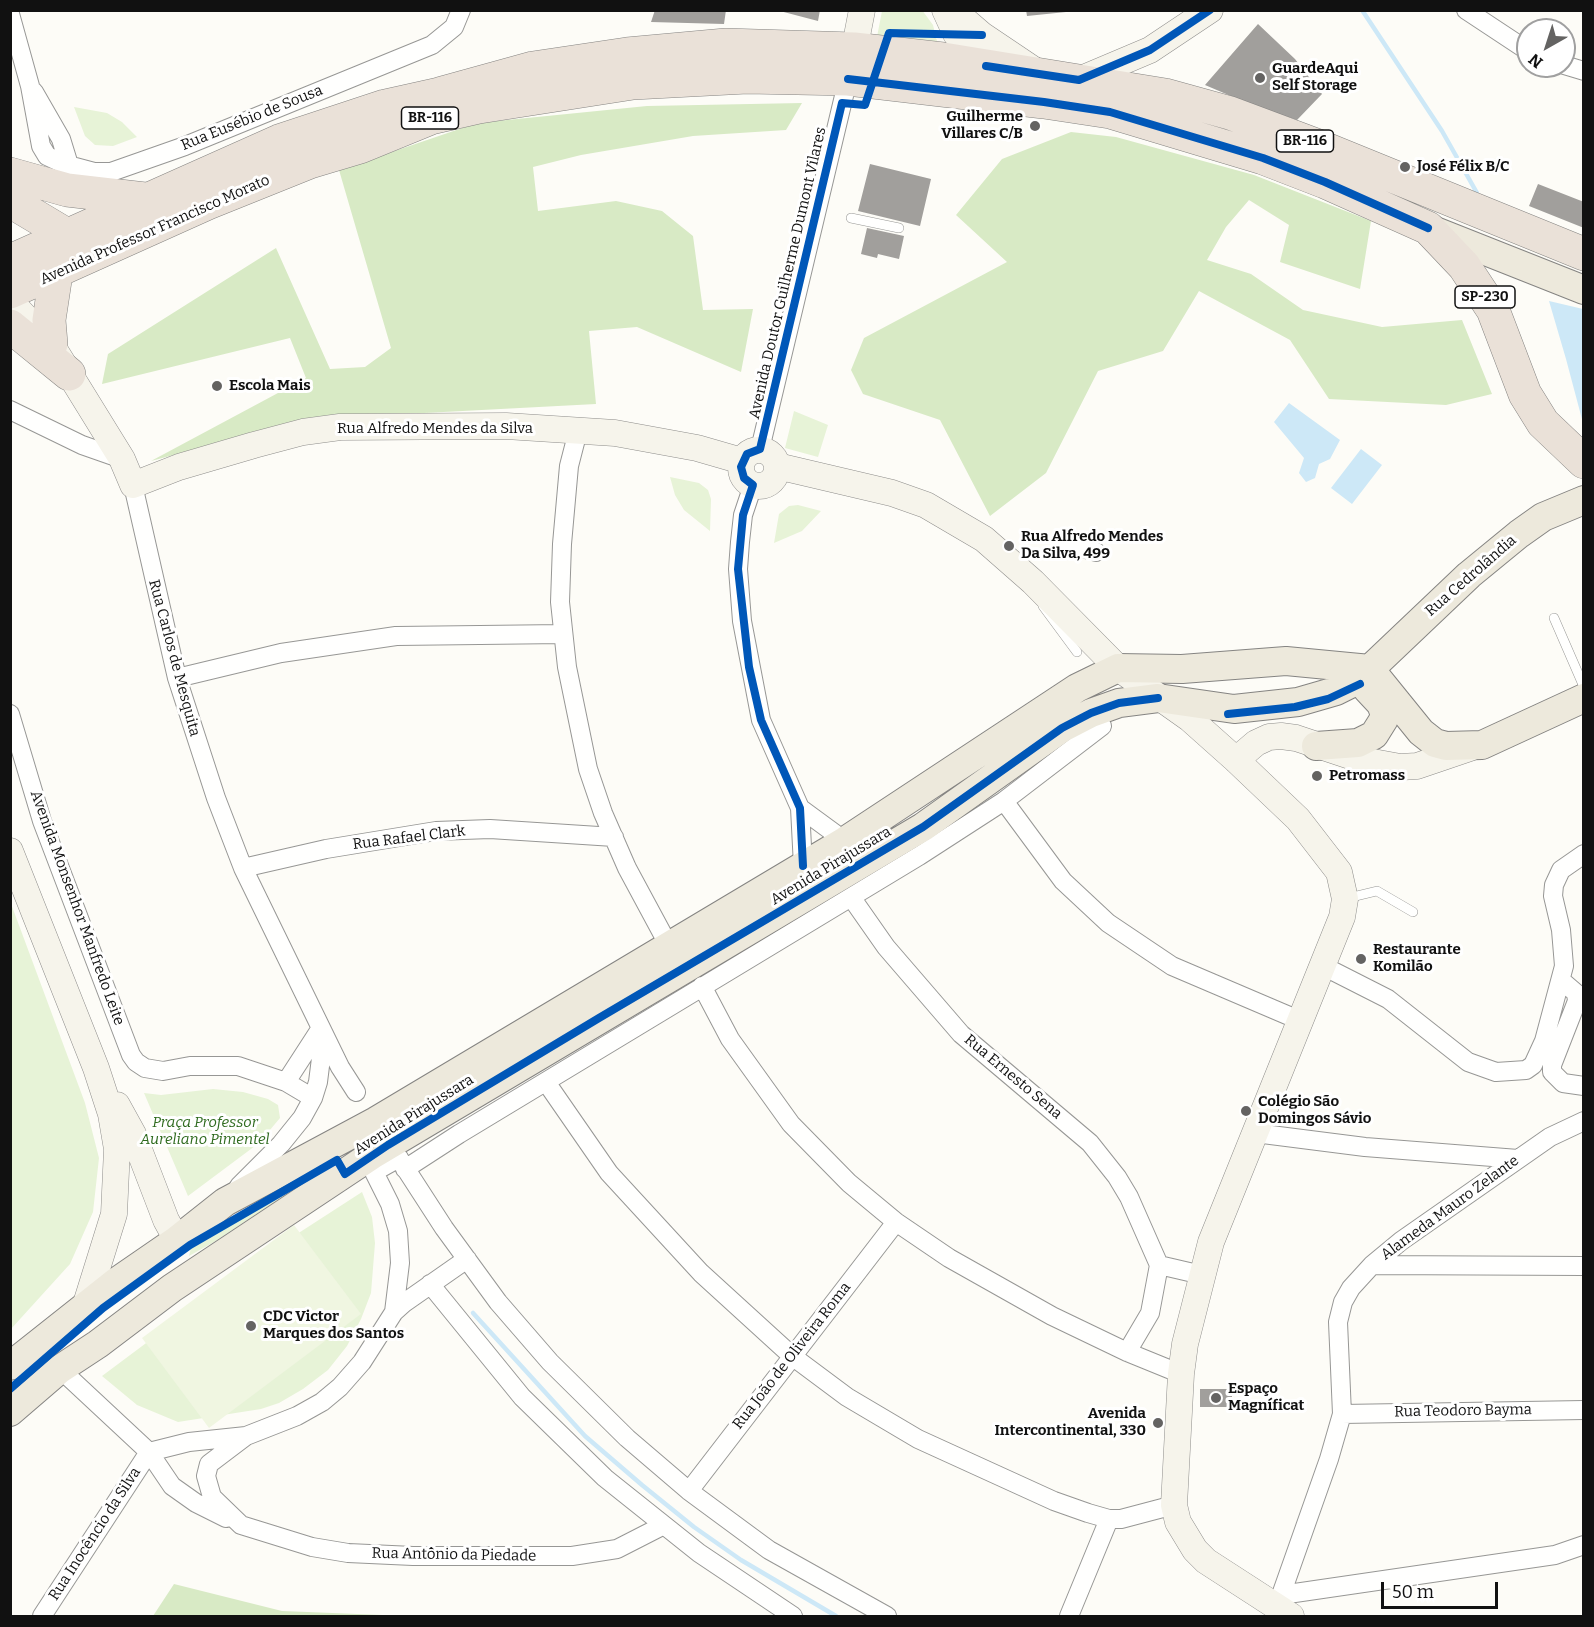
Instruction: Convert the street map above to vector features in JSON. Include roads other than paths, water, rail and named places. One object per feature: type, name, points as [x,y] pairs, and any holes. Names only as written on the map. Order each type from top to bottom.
[{"type":"highway","name":"Avenida Professor Francisco Morato","points":[[10,292],[56,274],[77,248],[146,199],[279,141],[386,105],[439,94],[533,68],[627,54],[726,45],[851,64],[1012,98],[1110,112],[1252,154],[1325,182],[1428,228]]},
{"type":"highway","name":"Avenida Professor Francisco Morato","points":[[10,261],[77,248],[208,203],[310,162],[360,147],[431,118],[479,107],[633,83],[747,76],[851,64],[986,66],[1165,95],[1230,113],[1321,147],[1584,254]]},
{"type":"highway","points":[[10,174],[67,190],[146,199]]},
{"type":"highway","points":[[10,201],[77,248]]},
{"type":"highway","name":"SP-230","points":[[1428,228],[1464,266],[1493,310],[1525,394],[1543,423],[1584,462]]},
{"type":"highway","points":[[51,344],[49,320],[56,274]]},
{"type":"highway","points":[[10,326],[69,374]]},
{"type":"main road","name":"Avenida Professor Francisco Morato","points":[[1428,228],[1584,290]]},
{"type":"main road","name":"Rua Cedrolândia","points":[[1363,675],[1469,575],[1519,534],[1543,517],[1584,500]]},
{"type":"main road","points":[[1107,673],[1286,661],[1363,675],[1427,738],[1446,746],[1482,745],[1584,698]]},
{"type":"main road","name":"Avenida Pirajussara","points":[[10,1366],[225,1202],[392,1148],[669,946],[845,840],[998,738],[1107,673]]},
{"type":"main road","points":[[1316,746],[1358,743],[1367,739],[1378,729],[1384,719],[1381,704],[1363,675]]},
{"type":"main road","name":"Avenida Pirajussara","points":[[10,1412],[60,1369],[99,1344],[172,1288],[392,1148],[923,827],[1062,728],[1091,712],[1119,703],[1158,698],[1222,708],[1266,706],[1318,697],[1363,675]]},
{"type":"main road","points":[[60,1369],[160,1280],[170,1265],[177,1240]]},
{"type":"street","name":"Rua Eusébio de Sousa","points":[[10,14],[30,86],[41,146],[54,161],[94,172],[111,172],[129,167],[432,45],[453,27],[461,10]]},
{"type":"street","name":"Avenida Doutor Guilherme Dumont Vilares","points":[[760,459],[862,10]]},
{"type":"street","points":[[945,10],[956,34],[1012,98]]},
{"type":"street","points":[[953,10],[982,34],[1040,73]]},
{"type":"street","points":[[1079,80],[1150,50],[1210,10]]},
{"type":"street","points":[[1466,10],[1516,43]]},
{"type":"street","points":[[1150,50],[1144,79],[1154,89],[1165,95]]},
{"type":"street","name":"Rua Carlos de Mesquita","points":[[10,301],[51,344],[122,459],[133,485],[177,678],[212,787],[243,868],[323,1031],[356,1092]]},
{"type":"street","points":[[10,410],[82,445],[122,459]]},
{"type":"street","name":"Rua Alfredo Mendes da Silva","points":[[133,485],[208,458],[303,432],[385,426],[506,426],[652,439],[760,459],[855,483],[926,505],[984,538],[1048,598],[1086,651],[1107,673],[1158,698],[1190,719],[1236,760],[1298,819],[1322,847],[1339,872],[1345,899]]},
{"type":"street","points":[[578,431],[569,466],[562,544],[560,602],[567,667],[588,769],[614,837],[669,946]]},
{"type":"street","points":[[760,459],[744,478],[753,485],[743,515],[738,569],[745,644],[761,720],[800,808],[803,866]]},
{"type":"street","points":[[1068,544],[1096,552]]},
{"type":"street","points":[[177,678],[280,652],[396,636],[563,634]]},
{"type":"street","name":"Avenida Monsenhor Manfredo Leite","points":[[10,714],[42,821],[131,1055],[139,1065],[163,1071],[190,1066],[238,1066],[286,1082]]},
{"type":"street","name":"Avenida Pirajussara","points":[[392,1148],[546,1082],[851,897],[1004,801],[1102,726]]},
{"type":"street","points":[[1236,760],[1256,743],[1269,737],[1296,738],[1362,760],[1400,767],[1418,766],[1482,745]]},
{"type":"street","points":[[1004,801],[1063,881],[1108,923],[1172,966],[1300,1021]]},
{"type":"street","points":[[800,808],[845,840]]},
{"type":"street","name":"Rua Rafael Clark","points":[[243,868],[326,849],[436,831],[490,829],[614,837]]},
{"type":"street","points":[[10,851],[96,1068],[113,1125],[117,1149],[118,1185],[110,1234],[85,1307]]},
{"type":"street","points":[[1323,966],[1388,999],[1468,1062],[1488,1070],[1508,1073],[1526,1070],[1533,1065],[1549,1025],[1562,981],[1564,954],[1553,896],[1554,885],[1561,870],[1584,854]]},
{"type":"street","name":"Rua Ernesto Sena","points":[[851,897],[886,947],[961,1034],[1090,1143],[1117,1177],[1129,1197],[1160,1265]]},
{"type":"street","points":[[1345,899],[1342,917],[1323,966],[1224,1205],[1202,1275],[1185,1344],[1181,1374],[1174,1505],[1186,1537],[1206,1561],[1240,1585],[1282,1605],[1555,1556],[1584,1545]]},
{"type":"street","points":[[1562,981],[1576,993],[1577,1001],[1552,1065],[1552,1072],[1563,1083],[1584,1086]]},
{"type":"street","points":[[702,986],[730,1039],[791,1124],[849,1183],[896,1222],[1002,1289],[1127,1352],[1181,1374]]},
{"type":"street","points":[[313,1098],[286,1082],[323,1031]]},
{"type":"street","points":[[225,1202],[281,1144],[302,1118],[313,1098],[318,1082],[323,1031]]},
{"type":"street","points":[[96,1068],[133,1134],[166,1220],[177,1240]]},
{"type":"street","points":[[546,1082],[609,1173],[701,1273],[792,1356],[847,1397],[918,1438],[1054,1502],[1109,1519],[1134,1516],[1174,1505]]},
{"type":"street","name":"Alameda Mauro Zelante","points":[[1282,1605],[1342,1414],[1338,1322],[1343,1302],[1351,1288],[1372,1265],[1401,1241],[1551,1137],[1584,1121]]},
{"type":"street","points":[[1255,1132],[1365,1148],[1518,1159]]},
{"type":"street","points":[[149,1452],[189,1442],[246,1436],[297,1416],[321,1402],[340,1387],[377,1342],[394,1312],[400,1263],[398,1232],[390,1204],[374,1172],[392,1148],[498,1302],[550,1362],[627,1438],[689,1491],[769,1550],[887,1617]]},
{"type":"street","name":"Rua João de Oliveira Roma","points":[[689,1491],[896,1222]]},
{"type":"street","points":[[394,1312],[467,1259]]},
{"type":"street","points":[[1127,1352],[1150,1313],[1160,1265],[1202,1275]]},
{"type":"street","points":[[1372,1265],[1584,1266]]},
{"type":"street","points":[[430,1284],[496,1368],[561,1438],[605,1478],[664,1526],[737,1580],[793,1617]]},
{"type":"street","name":"Rua Antônio da Piedade","points":[[60,1369],[149,1452],[161,1473],[182,1494],[241,1525],[277,1539],[348,1553],[476,1557],[572,1556],[617,1549],[664,1526]]},
{"type":"street","name":"Rua Teodoro Bayma","points":[[1342,1414],[1584,1410]]},
{"type":"street","name":"Rua Antônio da Piedade","points":[[241,1525],[212,1497],[206,1476],[209,1464],[214,1458],[246,1436]]},
{"type":"street","name":"Rua Inocêncio da Silva","points":[[42,1617],[149,1452]]},
{"type":"street","points":[[1069,1617],[1109,1519]]},
{"type":"lane","points":[[851,218],[899,228]]},
{"type":"lane","points":[[1554,618],[1584,687]]},
{"type":"lane","points":[[1345,899],[1377,891],[1413,912]]},
{"type":"water","points":[[1549,301],[1583,309],[1583,423],[1566,359]]},
{"type":"water","points":[[1289,403],[1340,440],[1330,459],[1319,464],[1315,478],[1306,482],[1299,473],[1304,458],[1274,422]]},
{"type":"water","points":[[1361,449],[1382,465],[1352,504],[1331,488]]},
{"type":"waterway","points":[[1362,10],[1442,131],[1477,193]]},
{"type":"waterway","points":[[473,1313],[585,1436],[642,1485],[694,1527],[741,1560],[836,1616]]},
{"type":"place","name":"GuardeAqui Self Storage","points":[[1260,78]]},
{"type":"place","name":"Guilherme Villares C/B","points":[[1035,126]]},
{"type":"place","name":"José Félix B/C","points":[[1405,167]]},
{"type":"place","name":"Escola Mais","points":[[217,386]]},
{"type":"place","name":"Rua Alfredo Mendes Da Silva, 499","points":[[1009,546]]},
{"type":"place","name":"Petromass","points":[[1317,776]]},
{"type":"place","name":"Restaurante Komilão","points":[[1361,959]]},
{"type":"place","name":"Colégio São Domingos Sávio","points":[[1246,1111]]},
{"type":"place","name":"CDC Victor Marques dos Santos","points":[[251,1326]]},
{"type":"place","name":"Espaço Magníficat","points":[[1216,1398]]},
{"type":"place","name":"Avenida Intercontinental, 330","points":[[1158,1423]]},
{"type":"park label","name":"Praça Professor Aureliano Pimentel","points":[[205,1132]]}]
